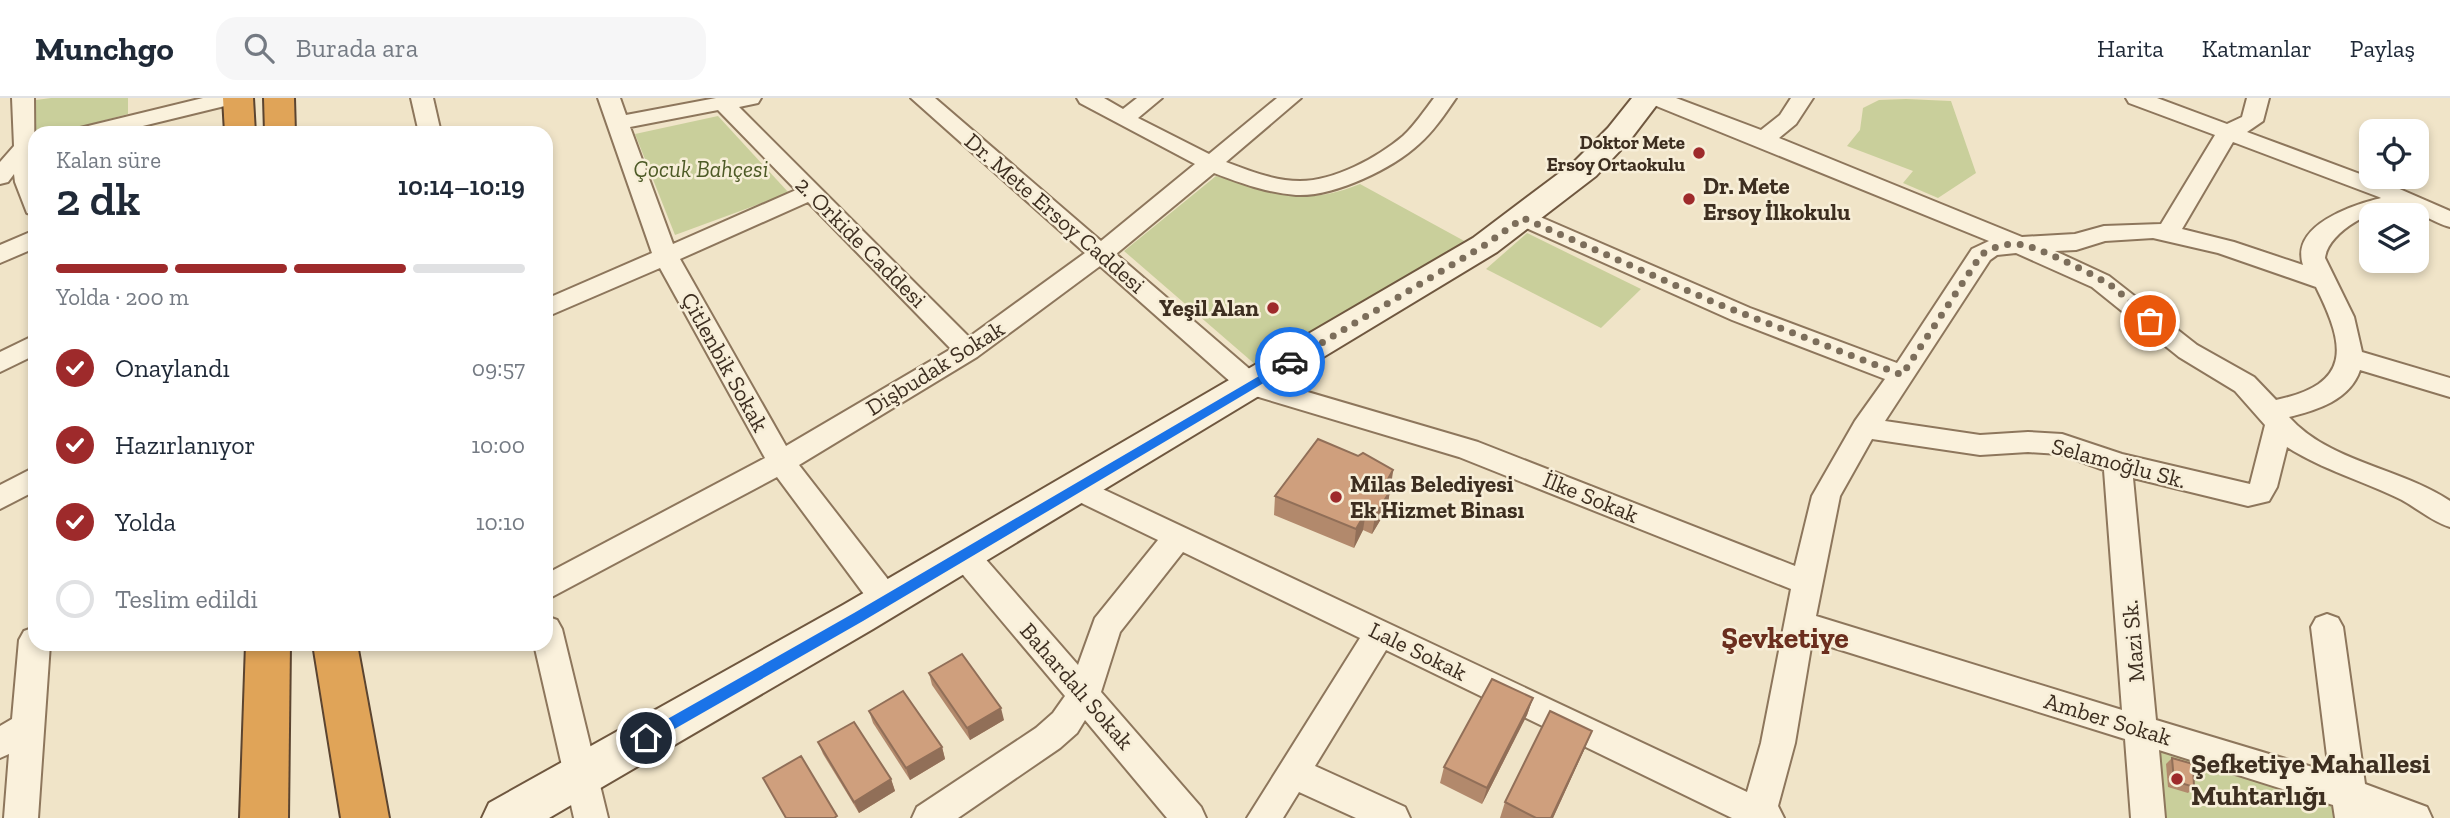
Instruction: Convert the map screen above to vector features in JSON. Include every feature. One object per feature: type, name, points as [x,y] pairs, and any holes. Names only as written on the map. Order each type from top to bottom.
[{"type":"highway","points":[[237,98],[239,126]]},
{"type":"highway","points":[[279,98],[280,126]]},
{"type":"highway","points":[[264,818],[268,651]]},
{"type":"highway","points":[[336,651],[365,818]]},
{"type":"street","points":[[23,98],[28,140]]},
{"type":"street","points":[[116,126],[229,98]]},
{"type":"street","points":[[422,98],[428,126]]},
{"type":"street","name":"Çitlenbik Sokak","points":[[609,98],[665,254],[781,462],[886,600]]},
{"type":"street","points":[[618,123],[750,98]]},
{"type":"street","name":"Dr. Mete Ersoy Caddesi","points":[[922,98],[1251,385]]},
{"type":"street","points":[[1088,98],[1212,163],[1283,186],[1300,188],[1330,184],[1401,148],[1421,130],[1436,100]]},
{"type":"street","points":[[1124,118],[1151,98]]},
{"type":"street","name":"Dişbudak Sokak","points":[[553,584],[781,462],[968,351],[1102,253],[1290,98]]},
{"type":"street","points":[[506,818],[964,555],[1451,265],[1523,218],[1605,151],[1647,98]]},
{"type":"street","points":[[1657,98],[1764,139],[2087,273],[2113,287],[2162,332],[2191,353],[2250,388],[2274,418],[2306,446],[2417,494],[2450,516]]},
{"type":"street","points":[[1764,139],[1788,119],[1802,98]]},
{"type":"street","points":[[2137,98],[2406,200],[2450,220]]},
{"type":"street","points":[[2168,232],[2227,132],[2252,121],[2258,98]]},
{"type":"street","name":"2. Orkide Caddesi","points":[[724,104],[968,351]]},
{"type":"street","points":[[0,177],[28,149]]},
{"type":"street","points":[[28,159],[28,188]]},
{"type":"street","points":[[553,306],[665,254],[811,192]]},
{"type":"street","points":[[2274,418],[2329,392],[2343,380],[2350,369],[2351,358],[2342,318],[2326,282],[2314,264],[2312,254],[2333,225],[2368,209],[2406,200]]},
{"type":"street","points":[[1523,218],[1730,309],[1902,375]]},
{"type":"street","points":[[1761,817],[1778,743],[1818,522],[1826,496],[1865,428],[1981,255],[1989,249],[2022,244],[2076,242],[2104,234],[2134,230],[2168,232],[2225,247],[2326,282]]},
{"type":"street","points":[[0,256],[28,242]]},
{"type":"street","points":[[0,363],[28,348]]},
{"type":"street","points":[[2351,358],[2450,388]]},
{"type":"street","name":"İlke Sokak","points":[[1251,385],[1468,449],[1807,583]]},
{"type":"street","name":"Selamoğlu Sk.","points":[[1865,428],[1980,445],[2044,442],[2062,444],[2118,464],[2254,495],[2263,487],[2274,418]]},
{"type":"street","name":"Mazi Sk.","points":[[2118,464],[2148,818]]},
{"type":"street","points":[[0,498],[28,482]]},
{"type":"street","name":"Lale Sokak","points":[[1077,488],[1761,817]]},
{"type":"street","points":[[929,818],[1048,738],[1065,723],[1084,694],[1106,627],[1178,537]]},
{"type":"street","name":"Bahardalı Sokak","points":[[964,555],[1189,818]]},
{"type":"street","name":"Amber Sokak","points":[[1799,624],[2141,729],[2351,806],[2415,818]]},
{"type":"street","points":[[2327,627],[2351,806]]},
{"type":"street","points":[[1264,818],[1380,633]]},
{"type":"street","points":[[21,818],[13,735],[32,651]]},
{"type":"street","points":[[551,651],[591,818]]},
{"type":"street","points":[[1292,772],[1392,818]]},
{"type":"green space","points":[[128,98],[128,114],[83,126],[35,126],[36,100]]},
{"type":"green space","points":[[1879,100],[1951,101],[1976,173],[1938,198],[1903,183],[1913,171],[1847,146],[1860,130],[1863,108]]},
{"type":"green space","name":"Çocuk Bahçesi","points":[[718,116],[789,193],[675,235],[635,134]]},
{"type":"green space","name":"Yeşil Alan","points":[[1216,176],[1271,192],[1303,196],[1339,191],[1360,184],[1468,243],[1257,366],[1124,251]]},
{"type":"green space","points":[[1527,233],[1641,289],[1601,328],[1486,269]]},
{"type":"green space","points":[[2157,748],[2341,805],[2342,818],[2163,818]]},
{"type":"building","name":"Milas Belediyesi Ek Hizmet Binası","points":[[1318,439],[1358,456],[1363,453],[1393,470],[1383,488],[1390,491],[1375,516],[1366,512],[1356,529],[1275,496]]},
{"type":"building","points":[[962,654],[1001,708],[967,728],[929,673]]},
{"type":"building","points":[[1492,679],[1533,698],[1487,788],[1444,767]]},
{"type":"building","points":[[903,691],[942,747],[906,768],[869,711]]},
{"type":"building","points":[[1550,711],[1592,731],[1551,818],[1536,818],[1505,802]]},
{"type":"building","points":[[854,722],[891,779],[854,802],[818,742]]},
{"type":"building","points":[[801,756],[837,816],[834,818],[786,818],[763,778]]},
{"type":"building","points":[[2172,758],[2193,764],[2194,787],[2174,781]]},
{"type":"way so far","points":[[1290,362],[1485,245],[1523,218],[1741,314],[1902,375],[1981,255],[1989,249],[2001,246],[2022,244],[2087,273],[2113,287],[2150,321]]},
{"type":"place","name":"Doktor Mete Ersoy Ortaokulu","points":[[1699,153]]},
{"type":"place","name":"Dr. Mete Ersoy İlkokulu","points":[[1689,199]]},
{"type":"place","name":"Yeşil Alan","points":[[1273,308]]},
{"type":"place","name":"Milas Belediyesi Ek Hizmet Binası","points":[[1336,497]]},
{"type":"place","name":"Şefketiye Mahallesi Muhtarlığı","points":[[2177,779]]},
{"type":"district","name":"Şevketiye","points":[[1785,638]]},
{"type":"route","points":[[646,738],[858,617],[1290,362]]}]
